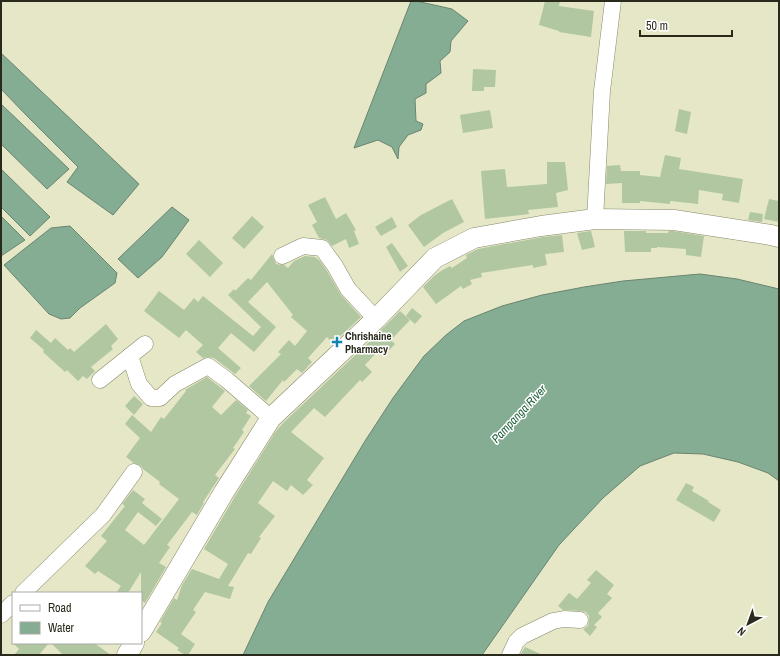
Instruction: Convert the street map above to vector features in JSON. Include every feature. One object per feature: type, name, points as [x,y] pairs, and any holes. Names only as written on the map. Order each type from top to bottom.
[{"type":"main road","points":[[142,630],[224,492],[271,418],[376,319],[435,258],[474,238],[541,226],[595,219],[674,220],[779,237]]},
{"type":"main road","points":[[127,655],[133,644]]},
{"type":"street","points":[[595,219],[602,91],[613,1]]},
{"type":"street","points":[[282,256],[302,246],[322,248],[335,266],[348,289],[376,319]]},
{"type":"street","points":[[100,380],[145,344]]},
{"type":"street","points":[[130,356],[140,384],[151,398],[160,398],[175,384],[208,366],[227,380],[271,418]]},
{"type":"street","points":[[24,592],[103,516],[134,472]]},
{"type":"street","points":[[1,615],[12,604]]},
{"type":"street","points":[[510,655],[516,642],[522,636],[553,621],[564,618],[580,620]]},
{"type":"water","points":[[411,1],[452,9],[468,21],[451,41],[450,52],[440,61],[441,73],[426,84],[426,93],[415,99],[416,121],[423,124],[421,130],[408,135],[399,147],[398,159],[392,147],[378,140],[354,148]]},
{"type":"water","points":[[1,53],[139,184],[113,215],[67,182],[78,167],[1,89]]},
{"type":"water","points":[[1,104],[69,169],[47,189],[1,144]]},
{"type":"water","points":[[1,169],[50,217],[30,236],[1,207]]},
{"type":"water","points":[[172,207],[189,220],[162,257],[138,278],[118,259]]},
{"type":"water","points":[[1,216],[25,240],[1,256]]},
{"type":"water","points":[[70,226],[117,273],[115,283],[80,308],[70,318],[61,319],[49,314],[4,265],[51,228]]},
{"type":"water","name":"Pampanga River","points":[[700,274],[737,279],[779,289],[779,481],[768,473],[738,462],[703,454],[674,453],[640,466],[603,498],[559,545],[482,655],[243,655],[268,602],[365,441],[393,398],[424,356],[446,335],[464,321],[502,306],[542,295],[623,281]]},
{"type":"building","points":[[545,1],[560,1],[559,6],[594,11],[591,37],[559,32],[539,25]]},
{"type":"building","points":[[473,69],[496,70],[495,87],[484,87],[484,91],[472,91]]},
{"type":"building","points":[[679,109],[691,112],[687,134],[675,131]]},
{"type":"building","points":[[490,110],[493,128],[463,133],[460,115]]},
{"type":"building","points":[[665,155],[681,158],[679,169],[743,179],[739,203],[722,200],[723,194],[699,190],[698,204],[670,201],[670,204],[640,201],[640,203],[622,203],[622,183],[606,184],[607,166],[620,165],[621,171],[640,171],[640,175],[660,177]]},
{"type":"building","points":[[547,162],[565,162],[568,190],[556,193],[558,207],[528,210],[529,214],[485,219],[481,171],[505,169],[507,187],[547,184]]},
{"type":"building","points":[[325,197],[336,219],[346,213],[356,230],[354,231],[359,244],[349,248],[346,239],[332,246],[327,240],[319,238],[312,225],[317,222],[308,205]]},
{"type":"building","points":[[452,199],[464,222],[443,233],[424,247],[408,225],[421,215]]},
{"type":"building","points":[[769,199],[779,201],[779,222],[764,219]]},
{"type":"building","points":[[750,212],[763,214],[762,222],[748,220]]},
{"type":"building","points":[[252,216],[264,227],[244,249],[232,238]]},
{"type":"building","points":[[392,217],[397,227],[381,236],[375,227]]},
{"type":"building","points":[[591,231],[595,247],[582,250],[577,233]]},
{"type":"building","points":[[624,231],[668,233],[669,231],[673,231],[704,236],[701,257],[686,255],[686,249],[657,247],[651,248],[651,252],[625,252]]},
{"type":"building","points":[[562,235],[564,252],[545,254],[547,265],[533,268],[533,265],[481,273],[482,277],[470,280],[472,284],[463,289],[461,286],[436,304],[423,287],[441,271],[450,266],[452,268],[467,258],[466,255],[478,249]]},
{"type":"building","points":[[199,240],[223,263],[210,277],[186,254]]},
{"type":"building","points":[[392,243],[408,266],[400,272],[386,247]]},
{"type":"building","points":[[272,254],[276,264],[284,265],[288,268],[294,261],[305,256],[315,257],[327,271],[341,295],[361,317],[333,343],[327,337],[308,358],[312,362],[302,373],[297,369],[284,382],[283,380],[266,401],[249,386],[281,354],[278,352],[289,340],[295,346],[307,331],[291,317],[293,315],[267,282],[248,302],[276,327],[254,352],[231,333],[218,348],[241,368],[235,374],[214,358],[203,358],[196,352],[203,345],[186,330],[179,338],[144,311],[159,291],[184,310],[194,298],[198,302],[203,296],[253,336],[261,327],[228,295],[234,289],[235,291],[248,278],[251,280]]},
{"type":"building","points":[[412,308],[422,316],[415,324],[406,316]]},
{"type":"building","points":[[400,311],[410,320],[391,340],[395,344],[384,356],[378,351],[365,365],[372,372],[362,382],[360,380],[325,417],[314,408],[291,432],[324,458],[307,480],[313,485],[303,495],[291,485],[287,491],[273,481],[258,503],[275,516],[259,537],[261,538],[251,554],[248,553],[228,586],[234,587],[230,599],[205,592],[193,610],[196,612],[181,634],[195,644],[188,655],[185,655],[177,650],[179,648],[156,632],[162,623],[160,622],[174,598],[177,600],[182,585],[192,569],[219,579],[228,564],[204,549],[276,431]]},
{"type":"building","points":[[106,324],[118,339],[111,346],[113,349],[91,367],[95,371],[87,379],[83,376],[78,381],[67,370],[65,372],[30,338],[36,330],[51,343],[55,338],[68,350],[70,348],[74,352]]},
{"type":"building","points":[[207,377],[225,391],[212,407],[221,415],[236,400],[248,410],[246,413],[251,416],[242,430],[244,432],[233,448],[235,449],[215,475],[219,478],[203,502],[204,503],[197,515],[192,512],[167,545],[170,547],[159,563],[166,567],[145,603],[142,601],[141,572],[129,592],[117,592],[121,586],[98,571],[95,574],[85,566],[107,541],[101,536],[125,506],[122,504],[133,490],[145,499],[142,503],[162,519],[156,526],[138,512],[125,530],[144,545],[179,499],[159,484],[160,482],[140,465],[134,463],[126,457],[140,438],[125,424],[132,415],[151,432],[161,417],[164,419],[186,391],[185,390]]},
{"type":"building","points":[[134,396],[143,404],[134,415],[125,406]]},
{"type":"building","points":[[686,483],[694,487],[692,491],[721,510],[714,522],[676,500]]},
{"type":"building","points":[[596,570],[614,585],[607,594],[612,598],[598,613],[602,617],[594,625],[597,627],[590,636],[583,629],[588,626],[589,621],[589,616],[586,612],[563,610],[558,606],[569,593],[577,599],[591,583],[587,580]]},
{"type":"building","points":[[14,644],[48,644],[39,655],[14,655],[19,649]]},
{"type":"building","points":[[52,644],[95,644],[111,655],[63,655]]},
{"type":"building","points":[[525,647],[543,655],[520,655]]},
{"type":"place","name":"Chrishaine Pharmacy","points":[[337,342]]}]
